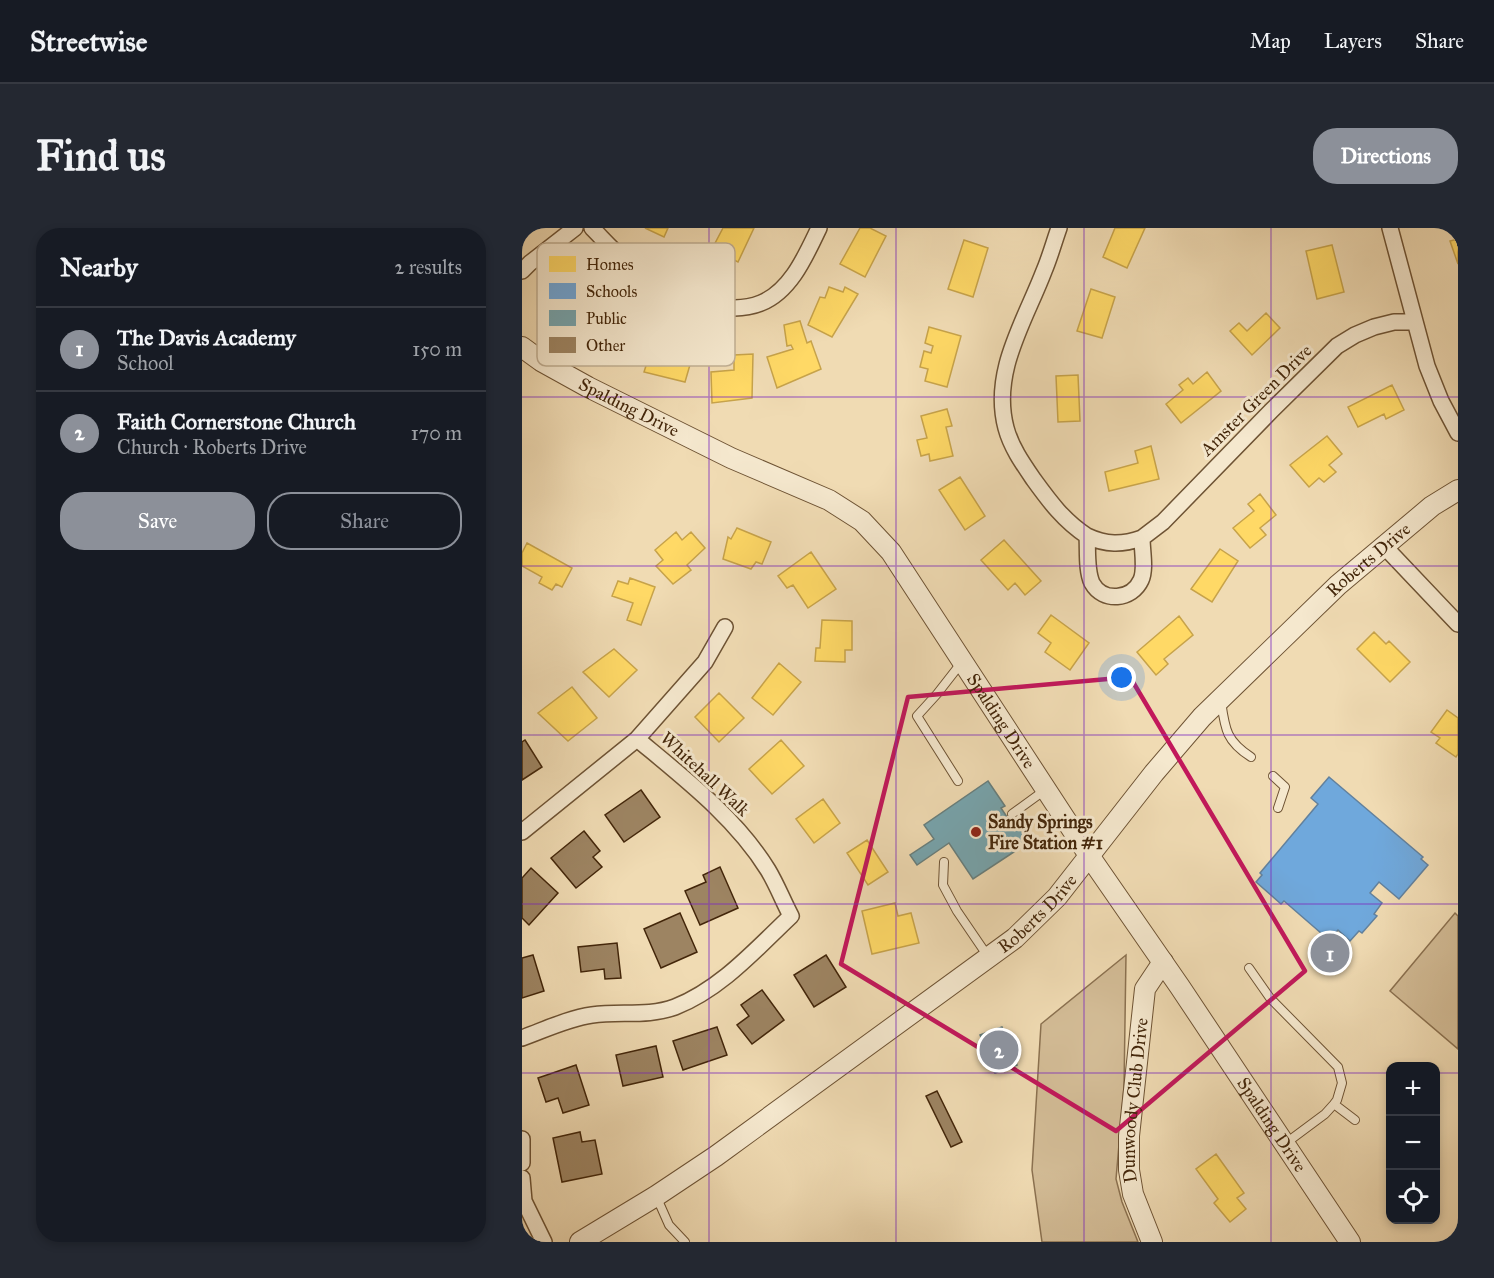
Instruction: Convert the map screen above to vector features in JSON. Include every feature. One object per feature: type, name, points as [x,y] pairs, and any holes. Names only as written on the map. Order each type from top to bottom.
[{"type":"street","points":[[556,243],[575,228]]},
{"type":"street","points":[[592,228],[607,243]]},
{"type":"street","points":[[735,307],[761,303],[774,294],[795,274],[819,228]]},
{"type":"street","name":"Amster Green Drive","points":[[1059,228],[1045,270],[1010,351],[1004,372],[1002,394],[1005,428],[1018,458],[1053,507],[1072,526],[1098,541],[1113,544],[1128,543],[1142,538],[1163,522],[1337,346],[1374,327],[1394,322],[1415,321]]},
{"type":"street","points":[[1390,228],[1434,384],[1458,433]]},
{"type":"street","points":[[522,271],[537,258]]},
{"type":"street","name":"Spalding Drive","points":[[522,347],[537,358]]},
{"type":"street","name":"Spalding Drive","points":[[550,366],[731,458],[829,500],[862,522],[891,552],[1090,857],[1350,1242]]},
{"type":"street","name":"Roberts Drive","points":[[580,1242],[656,1196],[846,1063],[1015,938],[1038,917],[1090,857],[1154,773],[1202,717],[1338,585],[1383,545],[1432,506],[1458,490]]},
{"type":"street","points":[[1087,536],[1093,584],[1103,594],[1117,598],[1132,593],[1140,582],[1143,573],[1142,538]]},
{"type":"street","points":[[1383,545],[1458,624]]},
{"type":"street","points":[[522,832],[638,739],[705,662],[725,627]]},
{"type":"street","name":"Whitehall Walk","points":[[522,1038],[592,1015],[641,1014],[674,1007],[700,994],[728,974],[791,916],[768,870],[734,825],[638,739]]},
{"type":"street","name":"Dunwoody Club Drive","points":[[1152,1242],[1133,1194],[1129,1170],[1129,1136],[1145,989],[1163,962]]},
{"type":"street","points":[[522,1139],[522,1163]]},
{"type":"street","points":[[522,1178],[524,1202],[544,1242]]},
{"type":"lane","points":[[958,781],[917,716],[938,694],[962,661]]},
{"type":"lane","points":[[1221,699],[1224,726],[1228,738],[1251,757]]},
{"type":"lane","points":[[1273,776],[1285,787],[1278,808]]},
{"type":"lane","points":[[1012,814],[1046,789]]},
{"type":"lane","points":[[944,862],[943,885],[957,911],[989,958]]},
{"type":"lane","points":[[1249,968],[1270,998],[1338,1067],[1342,1083],[1337,1101],[1325,1114],[1285,1144]]},
{"type":"lane","points":[[1334,1104],[1355,1120]]},
{"type":"lane","points":[[656,1196],[669,1225],[685,1242]]},
{"type":"highlighted area","points":[[1130,677],[1305,971],[1116,1131],[841,964],[908,697]]},
{"type":"shaded area","points":[[1455,913],[1458,916],[1458,1049],[1390,991]]},
{"type":"shaded area","points":[[1126,955],[1124,1087],[1116,1179],[1122,1202],[1138,1242],[1042,1242],[1032,1170],[1041,1024]]},
{"type":"building: Homes","points":[[645,228],[668,228],[664,237]]},
{"type":"building: Homes","points":[[723,228],[754,228],[738,262],[735,260],[735,243],[715,243]]},
{"type":"building: Homes","points":[[860,228],[870,228],[886,236],[865,277],[840,264]]},
{"type":"building: Homes","points":[[1115,228],[1145,228],[1127,268],[1103,257]]},
{"type":"building: Homes","points":[[1458,239],[1458,264],[1450,241]]},
{"type":"building: Homes","points":[[964,240],[988,248],[973,297],[948,289]]},
{"type":"building: Homes","points":[[1332,245],[1344,292],[1317,299],[1306,251]]},
{"type":"building: Homes","points":[[829,287],[843,292],[845,287],[858,294],[832,337],[808,325],[820,297],[825,298]]},
{"type":"building: Homes","points":[[1091,289],[1115,297],[1102,338],[1077,331]]},
{"type":"building: Homes","points":[[1266,313],[1280,328],[1252,355],[1230,331],[1239,323],[1247,331]]},
{"type":"building: Homes","points":[[800,321],[807,343],[811,341],[821,369],[777,388],[767,357],[793,349],[791,345],[787,346],[784,325]]},
{"type":"building: Homes","points":[[929,327],[961,336],[947,387],[925,381],[928,369],[920,367],[924,351],[931,353],[933,346],[925,343]]},
{"type":"building: Homes","points":[[753,354],[752,398],[712,403],[711,372],[734,370],[735,355]]},
{"type":"building: Homes","points":[[646,366],[690,366],[685,382],[644,372]]},
{"type":"building: Homes","points":[[1207,372],[1221,391],[1181,423],[1166,404],[1183,390],[1179,385],[1188,378],[1193,384]]},
{"type":"building: Homes","points":[[1078,375],[1080,421],[1058,422],[1056,376]]},
{"type":"building: Homes","points":[[1392,385],[1404,410],[1386,419],[1384,414],[1358,427],[1348,407]]},
{"type":"building: Homes","points":[[947,409],[952,426],[946,427],[953,456],[930,461],[929,454],[921,456],[917,440],[927,438],[921,416]]},
{"type":"building: Homes","points":[[1327,436],[1342,454],[1329,465],[1336,472],[1324,482],[1319,478],[1309,487],[1290,465]]},
{"type":"building: Homes","points":[[1151,446],[1159,479],[1109,491],[1105,472],[1138,463],[1135,451]]},
{"type":"building: Homes","points":[[960,477],[985,516],[965,530],[939,490]]},
{"type":"building: Homes","points":[[1260,494],[1276,515],[1260,528],[1266,535],[1250,548],[1233,528],[1254,511],[1248,504]]},
{"type":"building: Homes","points":[[737,528],[771,542],[762,564],[756,562],[751,569],[723,559],[728,537],[731,539]]},
{"type":"building: Homes","points":[[676,532],[682,540],[691,532],[705,548],[687,565],[691,570],[673,584],[656,566],[663,560],[655,550]]},
{"type":"building: Homes","points":[[1004,540],[1041,581],[1025,595],[1015,583],[1008,590],[981,560]]},
{"type":"building: Homes","points":[[527,543],[572,568],[562,587],[556,584],[552,590],[539,583],[542,577],[522,566],[522,553]]},
{"type":"building: Homes","points":[[1220,549],[1238,561],[1212,602],[1191,589]]},
{"type":"building: Homes","points":[[811,552],[836,589],[808,608],[793,585],[787,588],[778,576]]},
{"type":"building: Homes","points":[[630,578],[655,587],[641,625],[627,620],[633,603],[612,596],[618,581],[628,584]]},
{"type":"building: Homes","points":[[1051,615],[1089,643],[1070,670],[1045,652],[1051,643],[1038,633]]},
{"type":"building: Homes","points":[[1179,616],[1193,635],[1164,659],[1168,664],[1156,675],[1137,652]]},
{"type":"building: Homes","points":[[822,620],[852,621],[852,650],[845,650],[845,662],[815,661],[816,648],[820,648]]},
{"type":"building: Homes","points":[[1374,632],[1386,644],[1389,641],[1410,662],[1390,682],[1357,649]]},
{"type":"building: Homes","points":[[614,649],[637,670],[609,697],[583,672]]},
{"type":"building: Homes","points":[[779,663],[801,682],[773,715],[752,698]]},
{"type":"building: Homes","points":[[572,687],[597,718],[568,741],[538,713]]},
{"type":"building: Homes","points":[[719,693],[744,718],[719,742],[695,717]]},
{"type":"building: Homes","points":[[1447,710],[1458,718],[1458,754],[1456,757],[1436,743],[1440,738],[1431,732]]},
{"type":"building: Homes","points":[[781,740],[804,766],[772,794],[749,769]]},
{"type":"building: Homes","points":[[823,799],[840,823],[814,843],[796,819]]},
{"type":"building: Homes","points":[[867,840],[888,872],[868,885],[847,853]]},
{"type":"building: Homes","points":[[895,903],[898,916],[911,913],[919,943],[872,954],[862,911]]},
{"type":"building: Homes","points":[[1216,1154],[1244,1193],[1237,1198],[1246,1209],[1230,1222],[1214,1203],[1218,1199],[1196,1169]]},
{"type":"building: Schools","points":[[1329,777],[1423,857],[1421,859],[1428,865],[1399,899],[1379,882],[1370,893],[1382,903],[1374,914],[1377,916],[1362,933],[1359,931],[1350,941],[1338,930],[1329,940],[1284,901],[1281,904],[1256,882],[1262,875],[1260,873],[1318,804],[1311,798]]},
{"type":"building: Public","name":"Sandy Springs Fire Station #1","points":[[988,781],[1005,806],[1001,808],[1013,826],[1016,823],[1029,842],[973,879],[949,843],[917,865],[910,855],[934,839],[924,825]]},
{"type":"building: Public","points":[[1002,1027],[1017,1065],[995,1073],[980,1035]]},
{"type":"building: Other","points":[[525,740],[542,767],[522,780],[522,742]]},
{"type":"building: Other","points":[[641,790],[660,817],[624,842],[605,815]]},
{"type":"building: Other","points":[[584,831],[600,851],[593,857],[602,867],[576,888],[551,858]]},
{"type":"building: Other","points":[[720,867],[738,908],[700,925],[685,891],[706,882],[703,875]]},
{"type":"building: Other","points":[[531,868],[558,893],[529,925],[522,918],[522,878]]},
{"type":"building: Other","points":[[680,913],[697,952],[661,968],[644,929]]},
{"type":"building: Other","points":[[617,943],[621,978],[605,979],[604,969],[581,972],[578,947]]},
{"type":"building: Other","points":[[533,955],[544,991],[522,998],[522,958]]},
{"type":"building: Other","points":[[826,955],[846,987],[814,1007],[794,975]]},
{"type":"building: Other","points":[[762,990],[784,1020],[752,1044],[737,1025],[749,1016],[741,1005]]},
{"type":"building: Other","points":[[717,1027],[727,1055],[683,1070],[673,1041]]},
{"type":"building: Other","points":[[656,1046],[663,1077],[623,1086],[616,1055]]},
{"type":"building: Other","points":[[576,1065],[589,1105],[563,1113],[558,1098],[546,1102],[538,1078]]},
{"type":"building: Other","points":[[937,1091],[962,1142],[951,1147],[926,1096]]},
{"type":"building: Other","points":[[580,1132],[582,1142],[595,1140],[602,1174],[562,1182],[553,1138]]},
{"type":"place","name":"Sandy Springs Fire Station #1","points":[[976,832]]},
{"type":"place","name":"The Davis Academy","points":[[1330,953]]},
{"type":"place","name":"Faith Cornerstone Church","points":[[999,1050]]}]
